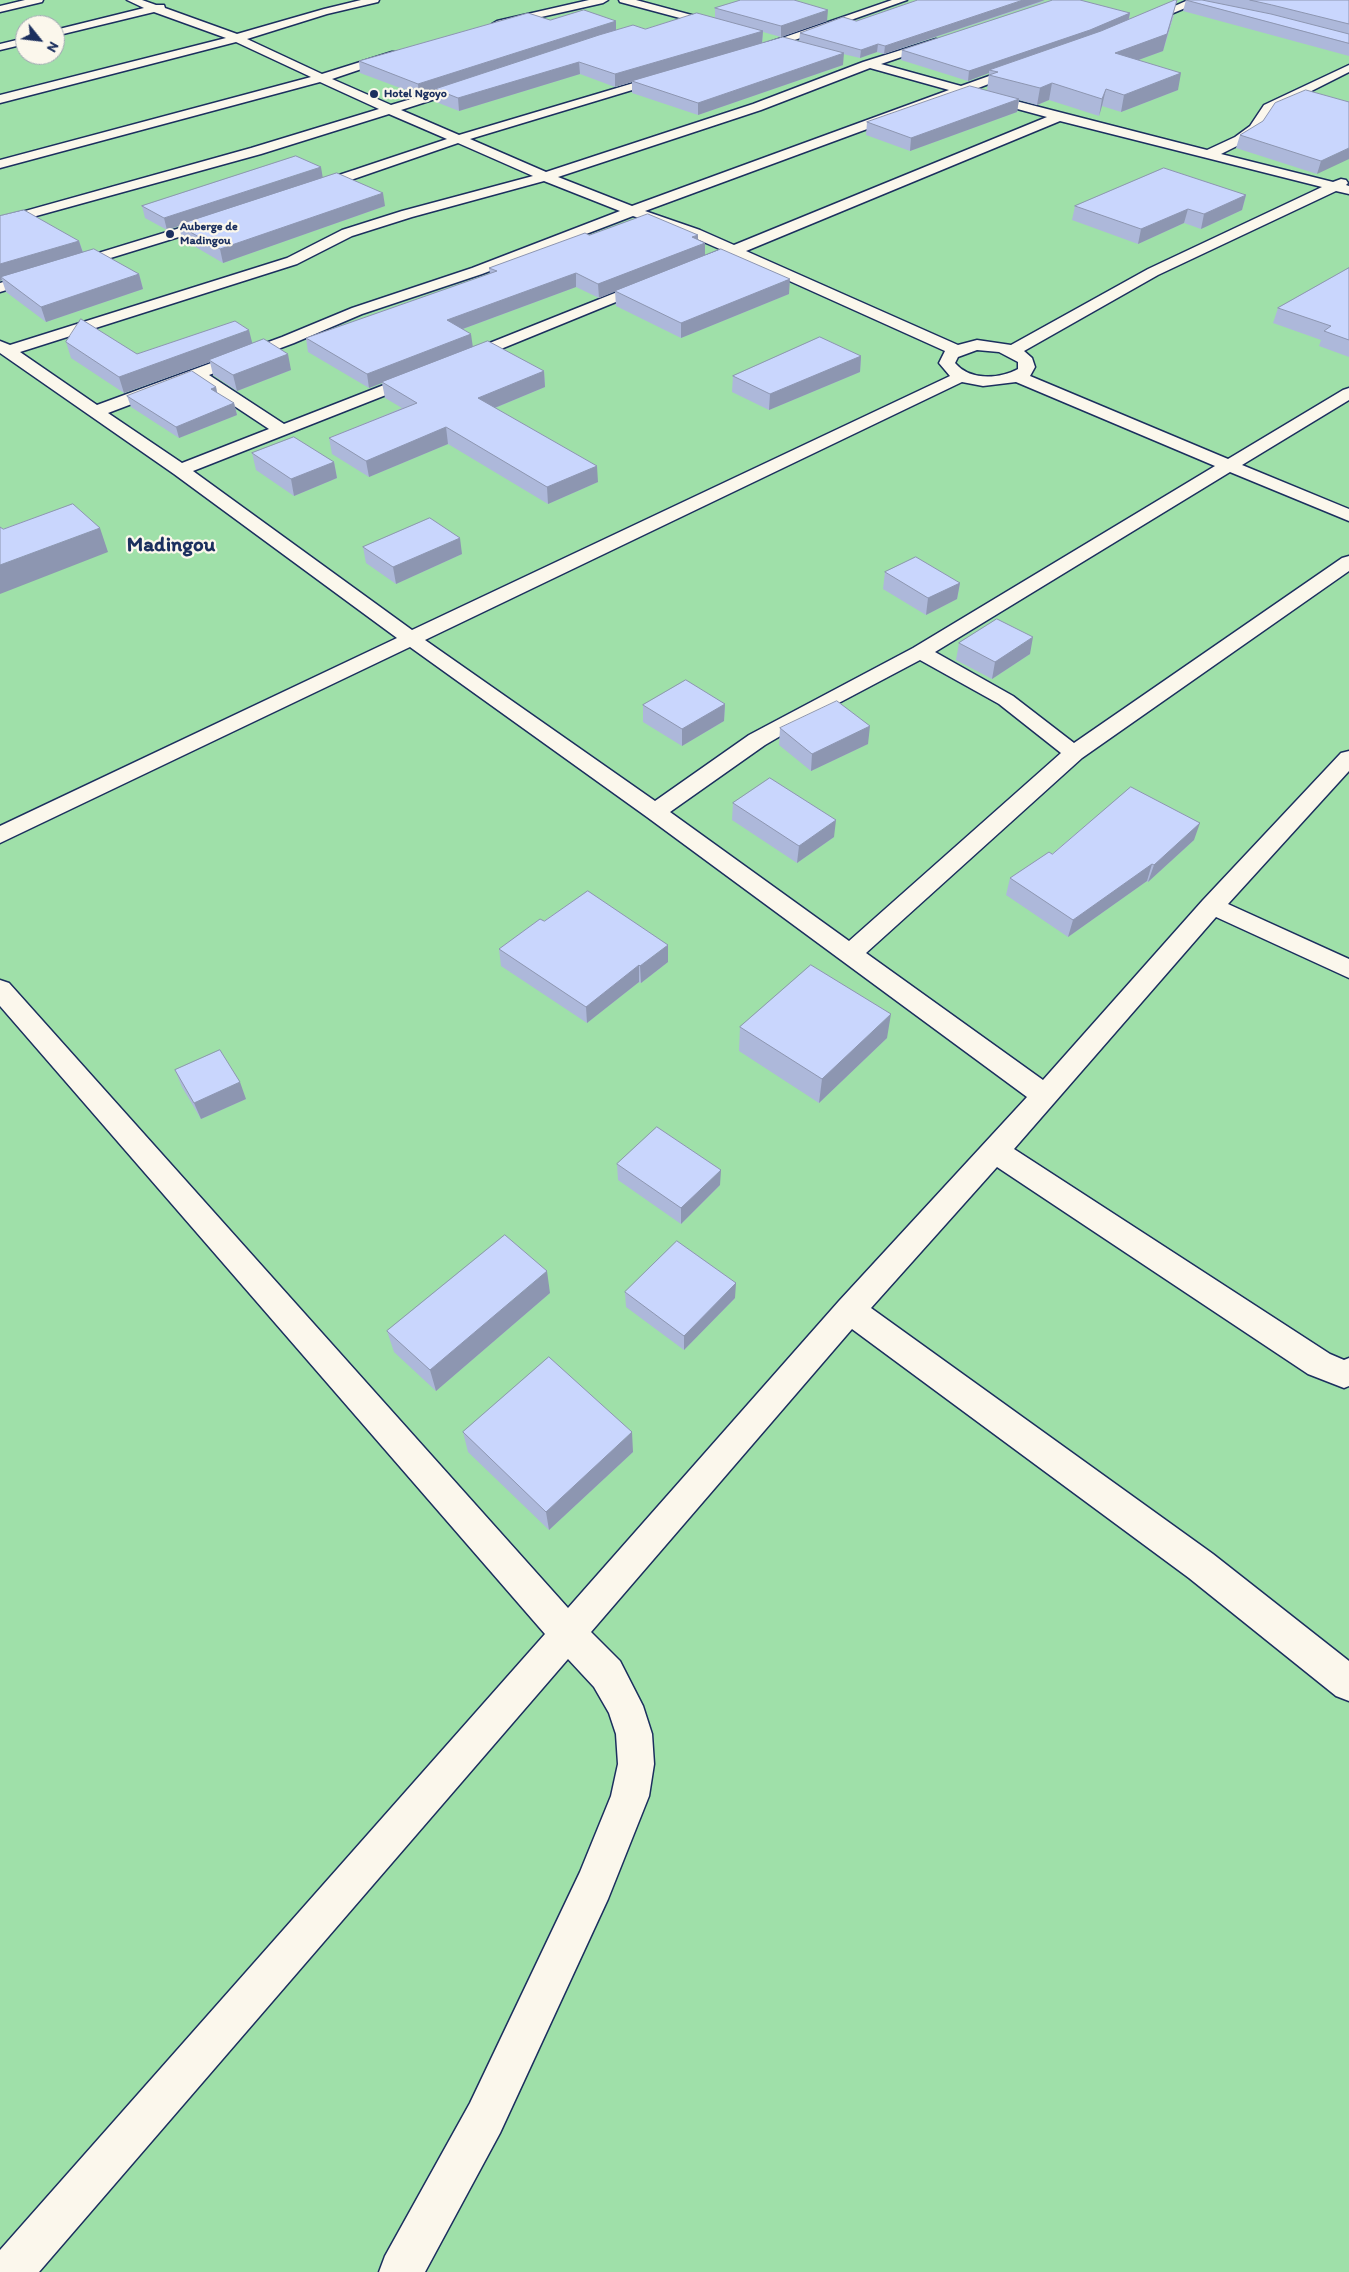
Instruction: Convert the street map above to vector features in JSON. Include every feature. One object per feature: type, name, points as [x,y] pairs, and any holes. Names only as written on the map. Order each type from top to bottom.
[{"type":"street","points":[[0,9],[38,0]]},
{"type":"street","points":[[132,0],[237,38],[393,110],[599,199],[678,226],[956,350]]},
{"type":"street","points":[[4,96],[237,38],[324,12],[374,0]]},
{"type":"street","points":[[487,26],[603,0]]},
{"type":"street","points":[[624,0],[730,28]]},
{"type":"street","points":[[746,54],[902,0]]},
{"type":"street","points":[[1127,28],[1190,4],[1168,0]]},
{"type":"street","points":[[65,31],[172,4]]},
{"type":"street","points":[[668,22],[685,17]]},
{"type":"street","points":[[757,35],[801,47]]},
{"type":"street","points":[[4,349],[292,261],[335,238],[365,227],[546,176],[757,107],[868,65],[952,37]]},
{"type":"street","points":[[0,47],[15,43]]},
{"type":"street","points":[[0,164],[322,78],[406,51]]},
{"type":"street","points":[[852,60],[1059,117],[1349,190]]},
{"type":"street","points":[[95,412],[357,311],[477,271],[632,210],[1040,61]]},
{"type":"street","points":[[1210,154],[1239,140],[1254,129],[1268,108],[1349,68]]},
{"type":"street","points":[[296,194],[461,138],[679,73]]},
{"type":"street","points":[[0,222],[256,151],[484,81]]},
{"type":"street","points":[[680,271],[1059,117]]},
{"type":"street","points":[[1012,350],[1153,272],[1349,180]]},
{"type":"street","points":[[0,288],[230,216]]},
{"type":"street","points":[[180,470],[662,278]]},
{"type":"street","points":[[989,345],[1012,350],[1026,361],[1027,367],[1025,372],[1018,377],[991,382],[962,376],[950,368],[947,363],[951,354],[956,350],[966,347],[989,345]]},
{"type":"street","points":[[4,349],[180,470],[1045,1096]]},
{"type":"street","points":[[196,374],[282,430]]},
{"type":"street","points":[[0,835],[962,376]]},
{"type":"street","points":[[1018,377],[1349,516]]},
{"type":"street","points":[[655,812],[757,740],[920,652],[1349,394]]},
{"type":"street","points":[[850,954],[1074,753],[1349,562]]},
{"type":"street","points":[[920,652],[1006,700],[1074,753]]},
{"type":"street","points":[[10,2272],[850,1310],[1045,1096],[1212,906],[1349,758]]},
{"type":"street","points":[[1212,906],[1349,969]]},
{"type":"street","points":[[0,989],[567,1632],[607,1674],[625,1706],[634,1734],[636,1764],[630,1796],[594,1885],[484,2118],[401,2272]]},
{"type":"street","points":[[995,1151],[1319,1364],[1344,1374],[1349,1372]]},
{"type":"street","points":[[850,1310],[1201,1566],[1349,1683]]},
{"type":"green space","points":[[0,0],[1349,0],[1349,2272],[0,2272]]},
{"type":"building","points":[[741,0],[794,0],[828,10],[781,26],[715,8]]},
{"type":"building","points":[[918,0],[1023,0],[885,46],[878,44],[861,50],[800,33],[843,17],[856,21]]},
{"type":"building","points":[[1053,0],[1080,0],[1130,13],[1090,30],[969,71],[902,50]]},
{"type":"building","points":[[1177,0],[1167,34],[1115,53],[1181,73],[1124,95],[1106,89],[1102,99],[1052,83],[1040,88],[989,75],[998,72],[989,70],[1101,31]]},
{"type":"building","points":[[1186,0],[1202,0],[1271,14],[1349,34],[1349,43]]},
{"type":"building","points":[[1250,0],[1349,0],[1349,24],[1272,5]]},
{"type":"building","points":[[584,10],[616,21],[418,84],[359,61],[528,13],[550,20]]},
{"type":"building","points":[[697,13],[763,31],[615,74],[579,62],[458,98],[435,89],[633,25],[645,29]]},
{"type":"building","points":[[783,37],[844,53],[698,103],[632,81]]},
{"type":"building","points":[[970,86],[1019,99],[911,138],[867,122]]},
{"type":"building","points":[[1306,90],[1349,102],[1349,148],[1321,161],[1240,135],[1263,121],[1275,103]]},
{"type":"building","points":[[296,156],[321,167],[164,218],[142,206]]},
{"type":"building","points":[[1164,168],[1246,195],[1204,214],[1188,209],[1141,229],[1075,206]]},
{"type":"building","points":[[337,173],[383,193],[220,249],[178,225]]},
{"type":"building","points":[[24,210],[79,241],[0,264],[0,216]]},
{"type":"building","points":[[648,214],[698,235],[692,237],[705,243],[598,284],[576,273],[447,320],[471,334],[367,374],[306,338],[497,271],[489,268],[585,233],[589,235]]},
{"type":"building","points":[[94,249],[139,274],[41,307],[1,277]]},
{"type":"building","points":[[721,249],[790,279],[681,323],[615,291]]},
{"type":"building","points":[[1349,268],[1349,340],[1324,331],[1331,326],[1278,308]]},
{"type":"building","points":[[81,319],[137,354],[235,321],[249,330],[119,377],[66,342]]},
{"type":"building","points":[[820,337],[861,356],[770,394],[733,376]]},
{"type":"building","points":[[264,339],[288,354],[233,375],[209,360]]},
{"type":"building","points":[[488,341],[544,371],[478,398],[597,466],[547,487],[446,427],[366,461],[329,438],[417,403],[382,382]]},
{"type":"building","points":[[192,371],[216,387],[211,389],[234,403],[176,427],[127,396]]},
{"type":"building","points":[[294,437],[334,462],[291,479],[252,453]]},
{"type":"building","points":[[73,504],[100,528],[0,565],[0,527],[3,529]]},
{"type":"building","points":[[430,518],[460,538],[393,567],[363,547]]},
{"type":"building","points":[[916,557],[960,583],[928,598],[885,572]]},
{"type":"building","points":[[997,619],[1033,637],[995,662],[959,643]]},
{"type":"building","points":[[686,680],[725,704],[682,729],[643,705]]},
{"type":"building","points":[[837,701],[870,726],[812,754],[780,728]]},
{"type":"building","points":[[770,778],[836,820],[799,846],[733,803]]},
{"type":"building","points":[[1131,787],[1200,823],[1154,865],[1152,864],[1073,920],[1010,878],[1049,852],[1052,854]]},
{"type":"building","points":[[588,891],[668,945],[639,965],[586,1007],[499,949],[540,919],[544,921]]},
{"type":"building","points":[[811,965],[891,1014],[822,1079],[740,1027]]},
{"type":"building","points":[[220,1050],[240,1082],[194,1103],[175,1070]]},
{"type":"building","points":[[657,1127],[721,1170],[681,1208],[617,1164]]},
{"type":"building","points":[[505,1235],[547,1271],[430,1370],[387,1331]]},
{"type":"building","points":[[677,1241],[736,1283],[684,1336],[625,1292]]},
{"type":"building","points":[[549,1357],[632,1432],[546,1512],[463,1432]]},
{"type":"place","name":"Hotel Ngoyo","points":[[374,94]]},
{"type":"place","name":"Auberge de Madingou","points":[[170,234]]},
{"type":"district","name":"Madingou","points":[[171,546]]}]
